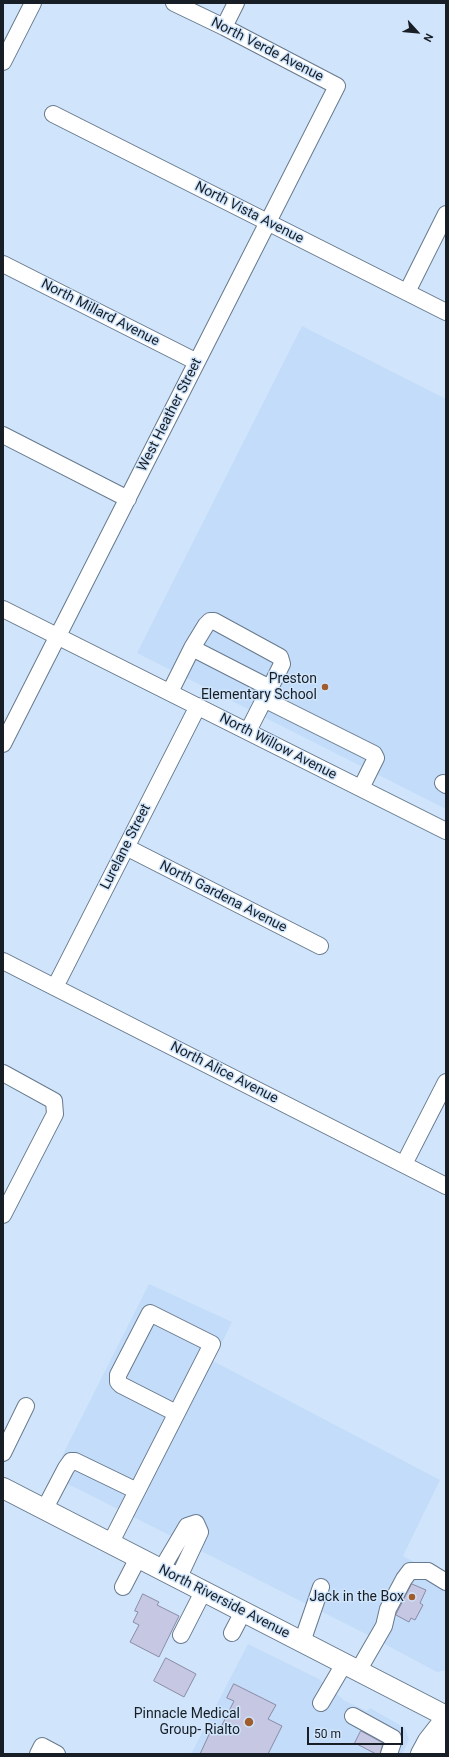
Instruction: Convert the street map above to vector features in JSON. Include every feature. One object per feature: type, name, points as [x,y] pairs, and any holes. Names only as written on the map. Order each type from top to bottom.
[{"type":"main road","name":"North Riverside Avenue","points":[[3,1488],[446,1717]]},
{"type":"main road","points":[[421,1754],[428,1741],[446,1717]]},
{"type":"main road","points":[[441,1754],[446,1725]]},
{"type":"street","points":[[3,62],[33,3]]},
{"type":"street","name":"North Verde Avenue","points":[[174,3],[224,27],[337,86]]},
{"type":"street","points":[[224,27],[236,3]]},
{"type":"street","name":"West Heather Street","points":[[3,744],[337,86]]},
{"type":"street","name":"North Vista Avenue","points":[[53,114],[446,312]]},
{"type":"street","points":[[407,292],[446,214]]},
{"type":"street","name":"North Millard Avenue","points":[[3,264],[198,362]]},
{"type":"street","points":[[3,435],[128,498]]},
{"type":"street","name":"North Willow Avenue","points":[[3,609],[446,831]]},
{"type":"street","points":[[170,692],[192,648],[206,625],[210,621],[214,621],[280,657],[282,664],[248,731]]},
{"type":"street","points":[[192,648],[267,693],[372,752],[376,758],[361,788]]},
{"type":"street","name":"Lurelane Street","points":[[55,987],[198,706]]},
{"type":"street","name":"North Gardena Avenue","points":[[126,848],[320,946]]},
{"type":"street","name":"North Alice Avenue","points":[[3,961],[446,1186]]},
{"type":"street","points":[[3,1073],[54,1101],[55,1114],[3,1215]]},
{"type":"street","points":[[404,1164],[446,1082]]},
{"type":"street","points":[[110,1544],[212,1344],[150,1313],[118,1375],[118,1382],[121,1385],[176,1413]]},
{"type":"street","points":[[3,1453],[26,1406]]},
{"type":"street","points":[[44,1510],[71,1461],[75,1461],[137,1491]]},
{"type":"street","points":[[161,1570],[187,1526],[196,1523],[200,1532],[178,1579]]},
{"type":"street","points":[[123,1587],[138,1558]]},
{"type":"street","points":[[321,1703],[384,1626],[388,1609],[410,1571],[428,1571],[446,1582]]},
{"type":"street","points":[[302,1642],[321,1587]]},
{"type":"street","points":[[181,1636],[204,1592]]},
{"type":"street","points":[[232,1633],[243,1612]]},
{"type":"street","points":[[353,1716],[393,1738],[394,1742],[389,1754]]},
{"type":"street","points":[[38,1754],[42,1746],[57,1754]]},
{"type":"shaded area","points":[[302,326],[446,399],[446,809],[137,653]]},
{"type":"shaded area","points":[[149,1284],[232,1322],[213,1361],[440,1480],[403,1556],[446,1579],[446,1670],[437,1672],[364,1633],[52,1476]]},
{"type":"shaded area","points":[[248,1644],[319,1679],[345,1701],[367,1711],[370,1708],[405,1728],[409,1740],[402,1754],[191,1754]]},
{"type":"building","name":"Jack in the Box","points":[[412,1584],[426,1590],[420,1603],[423,1605],[415,1620],[411,1618],[409,1622],[396,1615]]},
{"type":"building","points":[[143,1594],[159,1602],[157,1605],[179,1616],[159,1657],[130,1642],[139,1625],[133,1622],[138,1612],[135,1611]]},
{"type":"building","points":[[166,1658],[196,1674],[184,1697],[154,1681]]},
{"type":"building","name":"Pinnacle Medical Group- Rialto","points":[[234,1684],[276,1705],[268,1719],[282,1726],[268,1754],[200,1754],[213,1726],[220,1729],[234,1701],[227,1698]]},
{"type":"building","points":[[361,1731],[383,1743],[380,1754],[376,1754],[355,1743]]},
{"type":"place","name":"Preston Elementary School","points":[[325,687]]},
{"type":"place","name":"Jack in the Box","points":[[412,1597]]},
{"type":"place","name":"Pinnacle Medical Group- Rialto","points":[[249,1722]]}]
